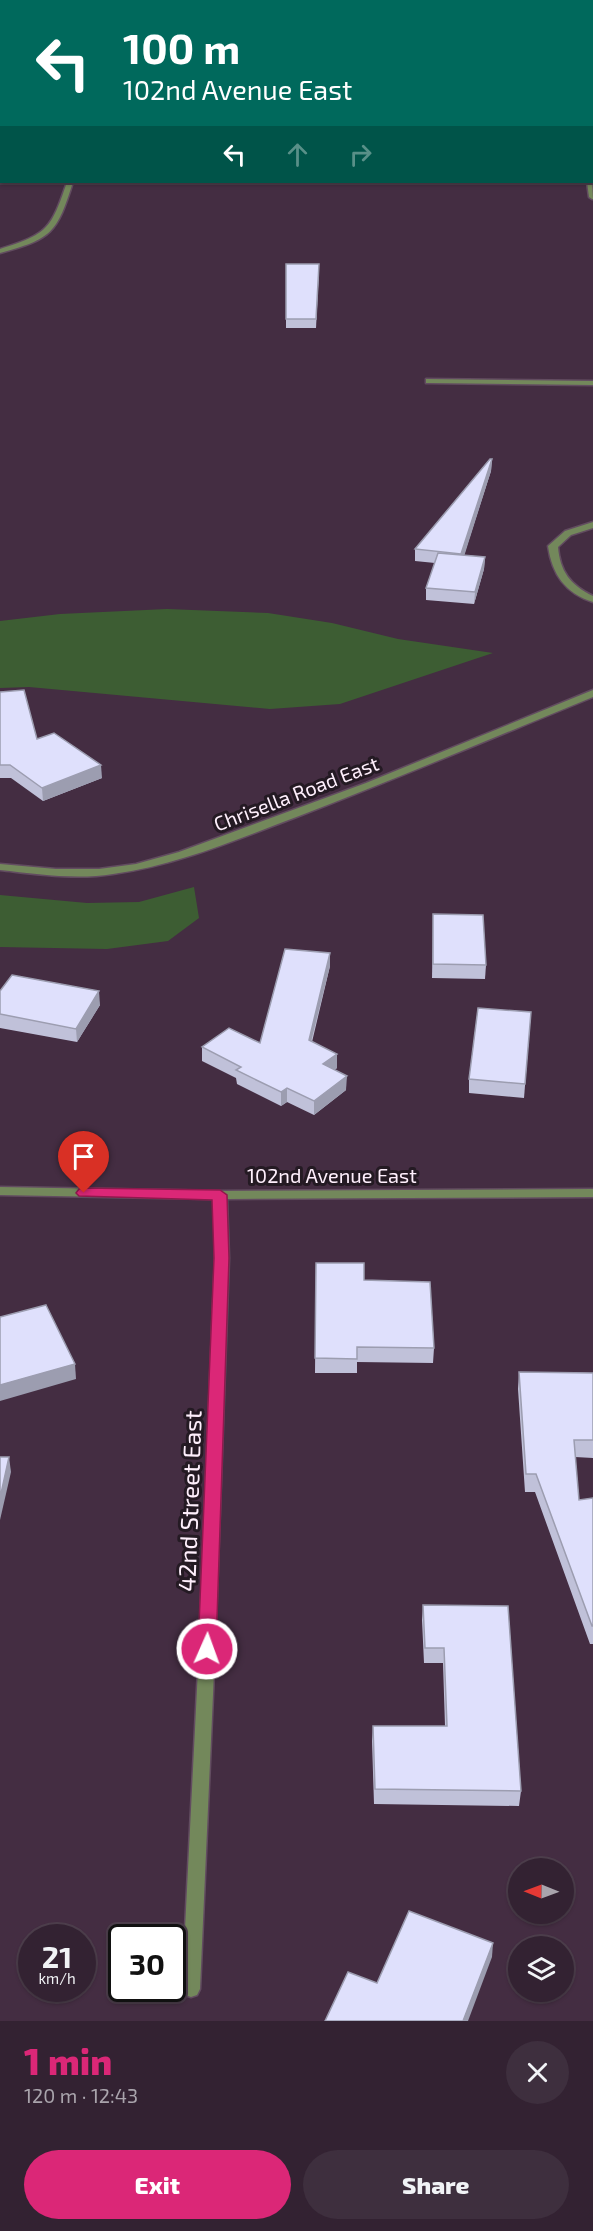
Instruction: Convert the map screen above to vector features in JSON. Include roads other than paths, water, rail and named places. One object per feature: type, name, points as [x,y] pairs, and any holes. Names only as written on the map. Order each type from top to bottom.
[{"type":"street","points":[[0,251],[36,241],[57,223],[70,183]]},
{"type":"street","points":[[429,381],[593,383]]},
{"type":"street","points":[[593,525],[568,533],[553,546],[554,565],[560,576],[578,592],[593,599]]},
{"type":"street","name":"Chrisella Road East","points":[[0,867],[86,873],[133,867],[174,857],[381,781],[593,693]]},
{"type":"street","name":"102nd Avenue East","points":[[0,1191],[220,1195],[593,1194]]},
{"type":"street","name":"42nd Street East","points":[[191,1989],[219,1341],[222,1258],[220,1195]]}]
